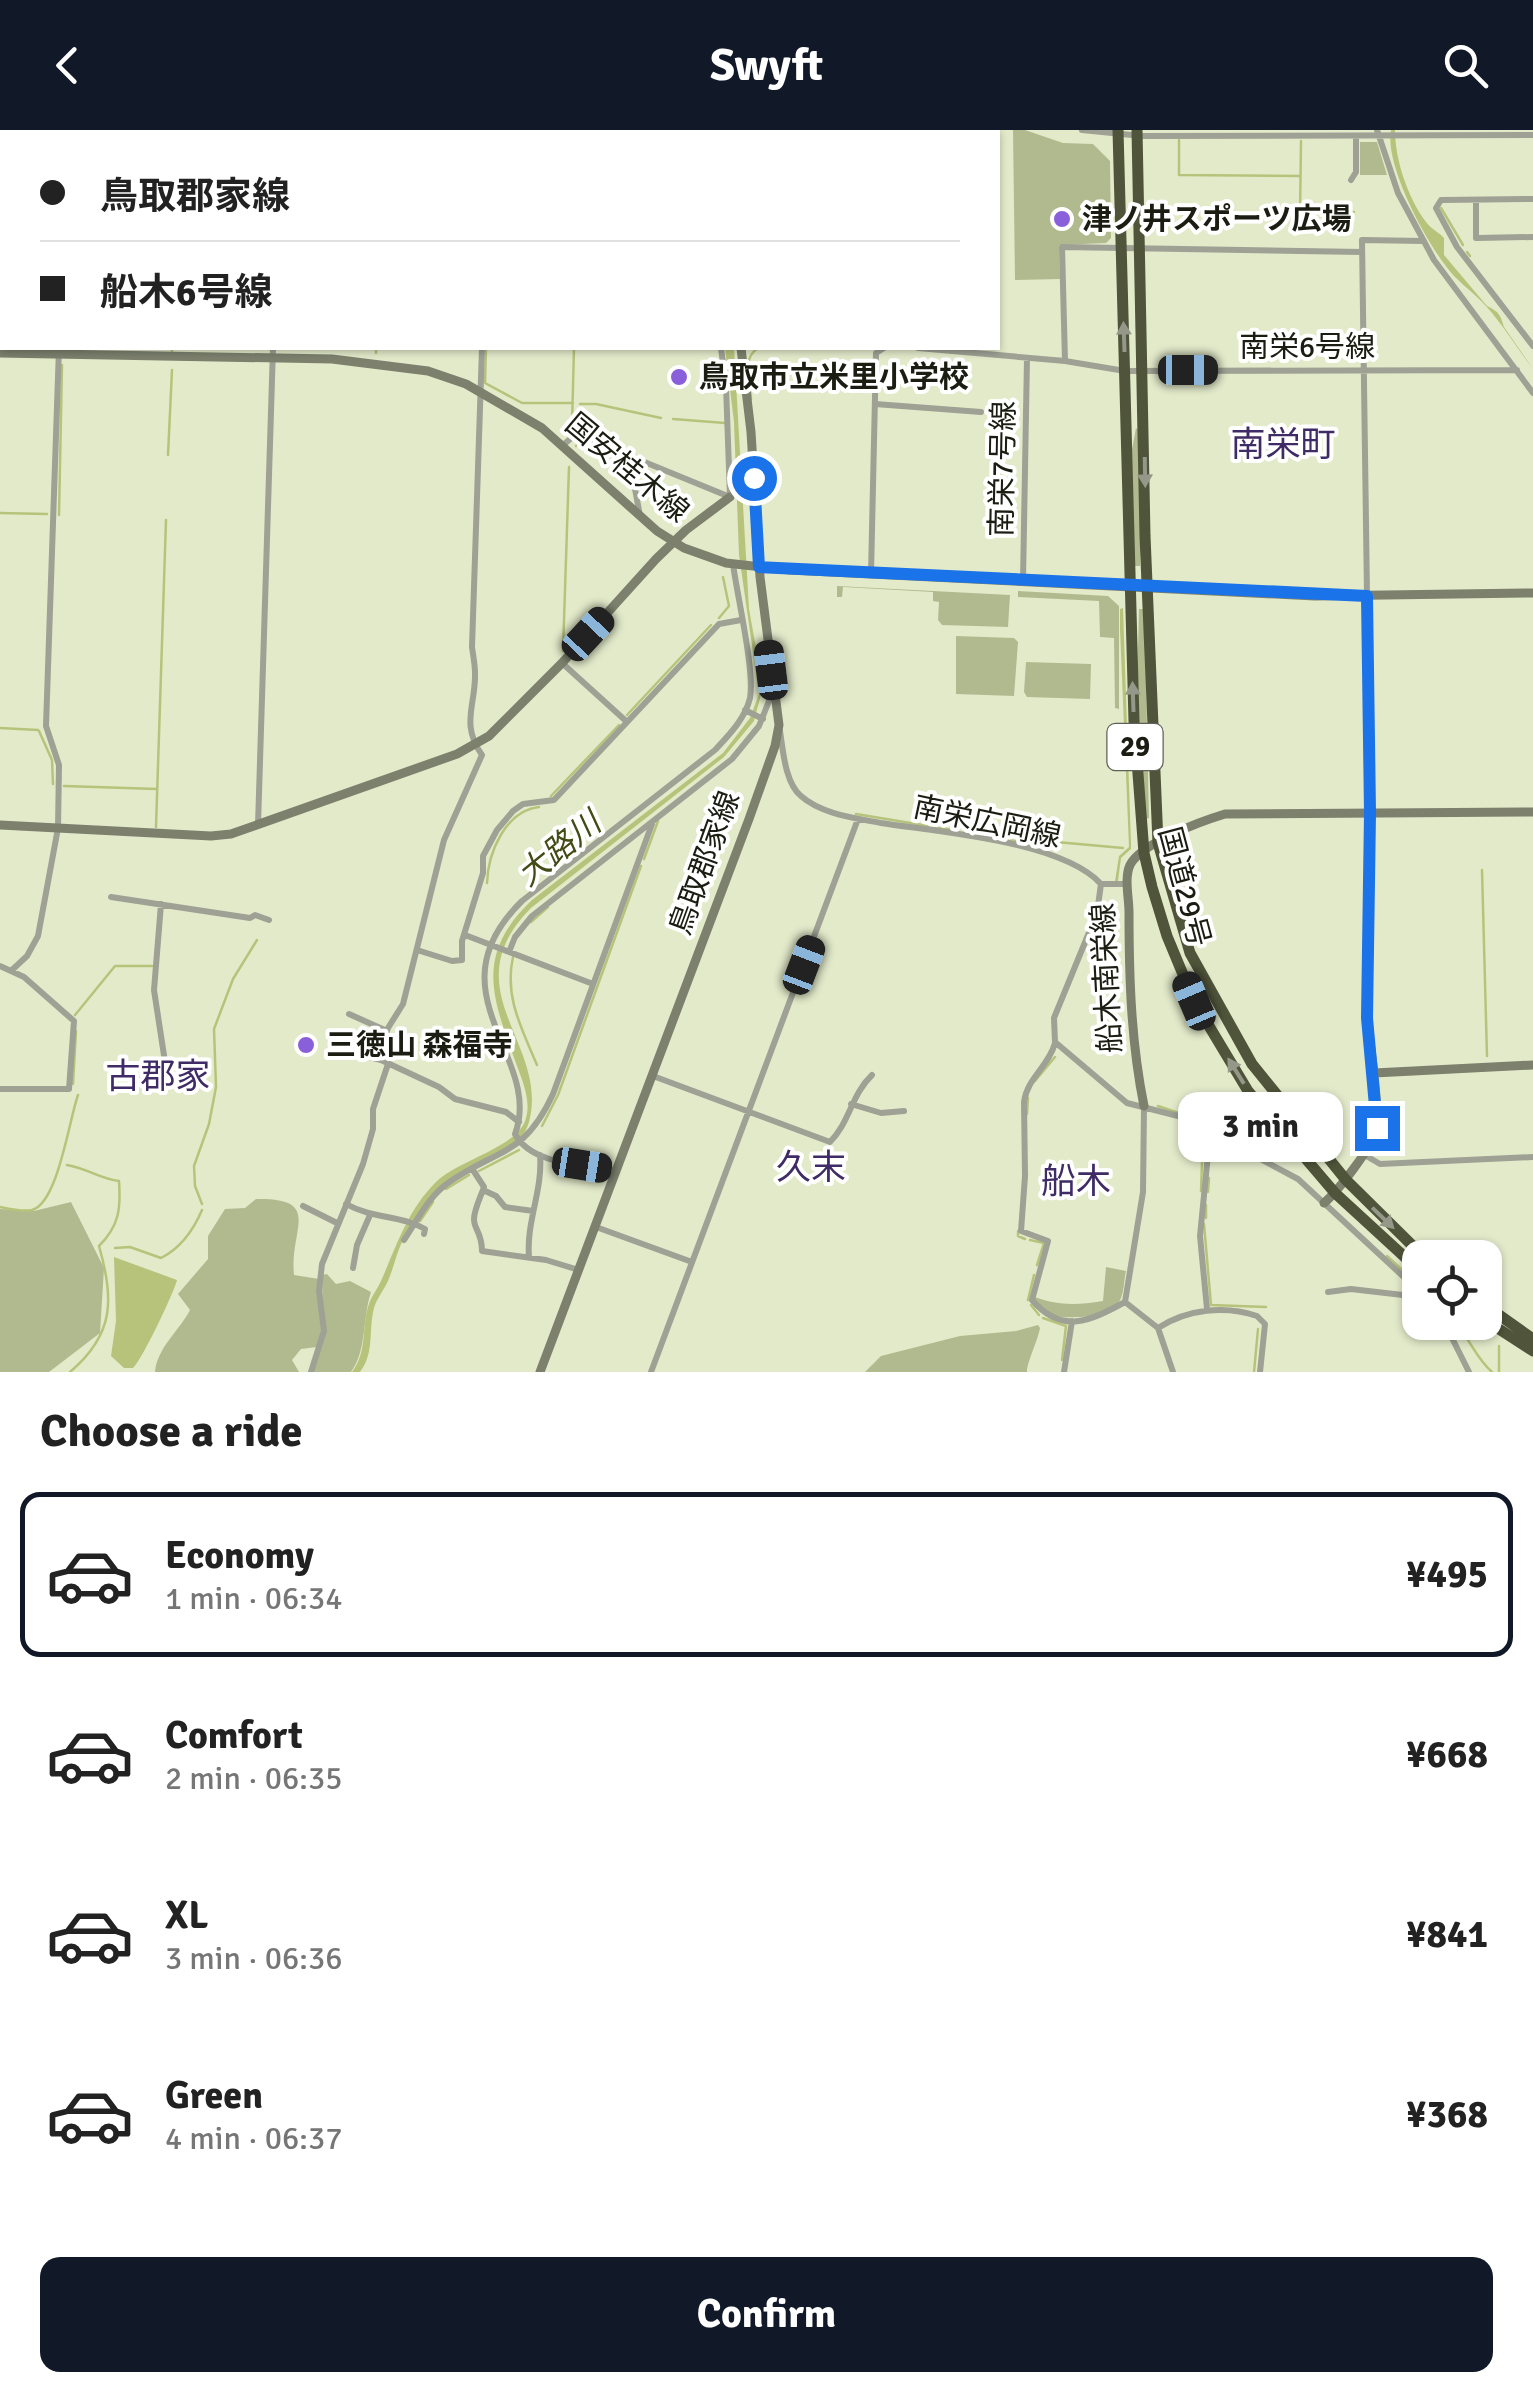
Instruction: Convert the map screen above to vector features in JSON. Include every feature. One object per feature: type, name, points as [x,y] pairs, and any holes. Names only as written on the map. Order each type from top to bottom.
[{"type":"highway","name":"国道29号","points":[[1118,132],[1135,749],[1144,853],[1167,936],[1194,1001],[1248,1092],[1335,1193],[1402,1254]]},
{"type":"highway","name":"国道29号","points":[[1137,132],[1158,842],[1190,953],[1215,1003],[1274,1093],[1346,1180],[1407,1240]]},
{"type":"highway","points":[[1502,1317],[1533,1339]]},
{"type":"highway","points":[[1502,1331],[1533,1352]]},
{"type":"main road","name":"鳥取郡家線","points":[[540,1372],[762,782],[778,725],[755,566],[751,432],[741,350]]},
{"type":"main road","name":"国安桂木線","points":[[0,354],[273,352],[404,366],[457,380],[521,414],[674,542],[708,558],[735,564],[872,574],[1367,596],[1533,593]]},
{"type":"main road","points":[[0,825],[211,836],[258,826],[457,754],[489,736],[674,542],[730,498]]},
{"type":"main road","points":[[1324,1203],[1346,1180],[1374,1139],[1377,1128],[1367,1018],[1367,596]]},
{"type":"main road","points":[[1144,853],[1196,822],[1225,814],[1533,812]]},
{"type":"main road","name":"船木南栄線","points":[[1144,853],[1131,863],[1128,884],[1132,1016],[1144,1106]]},
{"type":"main road","points":[[1374,1072],[1533,1065]]},
{"type":"street","points":[[1082,130],[1533,135]]},
{"type":"street","points":[[1381,134],[1398,193],[1424,241],[1446,277],[1533,392]]},
{"type":"street","points":[[1351,180],[1356,172],[1356,136]]},
{"type":"street","points":[[1533,199],[1440,200],[1436,208],[1458,246],[1533,346]]},
{"type":"street","points":[[1476,200],[1476,238],[1533,237]]},
{"type":"street","points":[[1367,596],[1362,240],[1424,241]]},
{"type":"street","points":[[1064,360],[1062,247],[1362,252]]},
{"type":"street","points":[[376,1059],[403,1004],[428,915],[438,857],[482,755],[470,735],[476,673],[472,647],[482,350]]},
{"type":"street","points":[[562,446],[576,434],[730,498],[721,350]]},
{"type":"street","points":[[872,574],[876,353],[881,350]]},
{"type":"street","name":"南栄6号線","points":[[940,350],[1064,360],[1125,371],[1517,370]]},
{"type":"street","points":[[12,970],[27,956],[38,936],[58,828],[59,766],[46,726],[59,351]]},
{"type":"street","points":[[258,826],[273,352]]},
{"type":"street","name":"南栄7号線","points":[[1023,581],[1027,358]]},
{"type":"street","points":[[875,404],[981,412]]},
{"type":"street","points":[[629,456],[640,517]]},
{"type":"street","points":[[518,1140],[518,1088],[487,1006],[486,964],[492,946],[502,923],[522,900],[732,733],[750,697],[735,564]]},
{"type":"street","points":[[417,950],[452,961],[462,960],[465,934],[484,873],[484,856],[502,822],[523,804],[557,798],[719,624],[741,620]]},
{"type":"street","points":[[562,663],[626,720]]},
{"type":"street","points":[[509,952],[532,916],[732,759],[762,719],[774,690]]},
{"type":"street","points":[[745,710],[762,719]]},
{"type":"street","name":"南栄広岡線","points":[[778,725],[793,786],[800,796],[828,810],[858,819],[1022,847],[1084,869],[1102,884]]},
{"type":"street","points":[[651,1372],[858,819]]},
{"type":"street","points":[[404,1240],[445,1185],[536,1126],[549,1103],[652,824]]},
{"type":"street","points":[[1125,1302],[1088,1320],[1050,1318],[1032,1300],[1048,1242],[1021,1231],[1025,1092],[1050,1059],[1056,1042],[1054,1018],[1098,913],[1102,884],[1128,884]]},
{"type":"street","points":[[112,897],[250,918],[255,914],[269,920]]},
{"type":"street","points":[[161,904],[154,990],[168,1075]]},
{"type":"street","points":[[465,934],[594,984]]},
{"type":"street","points":[[0,966],[12,970],[74,1020],[69,1089],[0,1090]]},
{"type":"street","points":[[349,1014],[388,1030]]},
{"type":"street","points":[[1056,1042],[1107,1090],[1127,1103],[1182,1117],[1298,1180],[1402,1277]]},
{"type":"street","points":[[349,1052],[439,1086],[455,1099],[506,1112],[519,1122]]},
{"type":"street","points":[[311,1372],[324,1331],[319,1290],[322,1264],[363,1164],[373,1128],[373,1109],[388,1064]]},
{"type":"street","points":[[652,1076],[830,1142],[844,1127],[856,1091],[872,1075]]},
{"type":"street","points":[[851,1104],[881,1113],[904,1111]]},
{"type":"street","points":[[1125,1302],[1143,1192],[1144,1106]]},
{"type":"street","points":[[1207,1309],[1200,1236],[1210,1134]]},
{"type":"street","points":[[518,1140],[540,1155],[617,1171]]},
{"type":"street","points":[[1362,1153],[1380,1164],[1533,1157]]},
{"type":"street","points":[[529,1257],[528,1233],[540,1181],[540,1155]]},
{"type":"street","points":[[473,1170],[484,1183],[474,1217],[482,1236],[482,1250],[580,1270]]},
{"type":"street","points":[[484,1190],[505,1207],[533,1211]]},
{"type":"street","points":[[346,1204],[370,1215],[415,1224],[425,1229],[424,1234]]},
{"type":"street","points":[[304,1206],[338,1223]]},
{"type":"street","points":[[354,1268],[357,1245],[370,1215]]},
{"type":"street","points":[[596,1228],[692,1262]]},
{"type":"street","points":[[1328,1292],[1351,1289],[1402,1293]]},
{"type":"street","points":[[1125,1302],[1158,1328],[1173,1372]]},
{"type":"street","points":[[1158,1328],[1180,1316],[1207,1309],[1250,1314],[1265,1324],[1260,1372]]},
{"type":"street","points":[[1064,1372],[1072,1322]]},
{"type":"street","points":[[1453,1340],[1470,1372]]},
{"type":"shaded area","name":"津ノ井スポーツ広場","points":[[1013,130],[1025,130],[1063,143],[1093,144],[1110,161],[1111,238],[1106,243],[1059,245],[1060,279],[1015,280]]},
{"type":"shaded area","points":[[1391,130],[1395,130],[1397,154],[1408,190],[1426,222],[1444,238],[1444,255],[1487,306],[1499,314],[1533,369],[1492,313],[1454,276],[1433,247],[1401,185],[1394,164]]},
{"type":"shaded area","points":[[1360,142],[1377,142],[1387,175],[1360,175]]},
{"type":"shaded area","points":[[725,350],[734,350],[749,609],[763,687],[754,721],[724,757],[531,908],[509,938],[499,965],[500,991],[527,1067],[532,1094],[529,1122],[515,1143],[455,1175],[423,1209],[404,1238],[375,1304],[365,1364],[360,1372],[352,1372],[361,1355],[370,1301],[417,1205],[446,1174],[512,1137],[526,1118],[526,1092],[501,1020],[493,979],[501,940],[513,920],[532,900],[723,753],[750,718],[759,694],[739,555],[734,422]]},
{"type":"shaded area","points":[[1136,428],[1140,432],[1140,566],[1134,566],[1131,455]]},
{"type":"shaded area","points":[[837,586],[1010,595],[1008,627],[942,625],[938,620],[939,602],[933,601],[933,592],[843,587],[842,597],[837,597]]},
{"type":"shaded area","points":[[1018,591],[1108,596],[1119,606],[1119,709],[1115,708],[1114,638],[1100,637],[1099,601],[1018,597]]},
{"type":"shaded area","points":[[1123,608],[1131,849],[1121,858],[1115,881],[1119,856],[1129,847],[1120,629]]},
{"type":"shaded area","points":[[1139,609],[1144,609],[1145,632],[1149,818],[1146,819],[1137,688]]},
{"type":"shaded area","points":[[956,636],[1014,638],[1018,642],[1014,696],[956,694]]},
{"type":"shaded area","points":[[1026,662],[1091,664],[1090,699],[1027,697]]},
{"type":"shaded area","points":[[256,1199],[277,1200],[297,1210],[294,1275],[319,1279],[323,1327],[317,1347],[301,1349],[292,1360],[299,1372],[155,1372],[164,1347],[190,1310],[178,1294],[208,1259],[208,1236],[225,1209],[245,1208]]},
{"type":"shaded area","points":[[71,1202],[104,1268],[100,1333],[49,1372],[0,1372],[0,1209],[34,1211]]},
{"type":"shaded area","points":[[114,1257],[177,1280],[157,1327],[133,1368],[124,1368],[111,1356],[116,1321]]},
{"type":"shaded area","points":[[1106,1267],[1126,1271],[1121,1299],[1105,1312],[1049,1316],[1033,1300],[1035,1297],[1068,1304],[1103,1301]]},
{"type":"shaded area","points":[[327,1274],[336,1284],[350,1281],[371,1292],[360,1354],[351,1372],[312,1372],[323,1343],[322,1275]]},
{"type":"shaded area","points":[[1038,1325],[1027,1372],[865,1372],[881,1356],[960,1336]]},
{"type":"waterway","points":[[1179,140],[1179,175],[1300,176]]},
{"type":"waterway","points":[[1301,141],[1300,214],[1354,212]]},
{"type":"waterway","points":[[1441,208],[1463,245]]},
{"type":"waterway","points":[[1467,252],[1470,256]]},
{"type":"waterway","points":[[486,350],[485,383],[522,403],[573,403]]},
{"type":"waterway","points":[[572,425],[574,350]]},
{"type":"waterway","points":[[751,399],[748,364],[756,350]]},
{"type":"waterway","points":[[59,515],[62,365]]},
{"type":"waterway","points":[[168,455],[172,370]]},
{"type":"waterway","points":[[580,404],[661,418]]},
{"type":"waterway","points":[[673,419],[725,423]]},
{"type":"waterway","points":[[576,446],[581,442]]},
{"type":"waterway","points":[[563,651],[569,467]]},
{"type":"waterway","points":[[0,513],[47,514]]},
{"type":"waterway","points":[[156,827],[166,520]]},
{"type":"waterway","points":[[719,618],[729,606],[723,577]]},
{"type":"waterway","points":[[627,715],[711,625]]},
{"type":"waterway","points":[[551,796],[619,725]]},
{"type":"waterway","points":[[0,728],[38,730]]},
{"type":"waterway","points":[[39,731],[52,760],[53,784]]},
{"type":"waterway","points":[[64,786],[157,789]]},
{"type":"waterway","points":[[487,883],[501,835],[517,816],[539,807]]},
{"type":"waterway","points":[[856,814],[953,830]]},
{"type":"waterway","points":[[644,859],[658,821]]},
{"type":"waterway","points":[[1000,838],[1034,845],[1034,840],[1123,848]]},
{"type":"waterway","points":[[542,1126],[558,1095],[641,866]]},
{"type":"waterway","points":[[1482,870],[1487,1056]]},
{"type":"waterway","points":[[1173,871],[1174,877]]},
{"type":"waterway","points":[[531,922],[548,907]]},
{"type":"waterway","points":[[202,1204],[195,1186],[194,1166],[209,1124],[216,1087],[214,1029],[233,979],[257,940]]},
{"type":"waterway","points":[[513,957],[513,999],[537,1065]]},
{"type":"waterway","points":[[75,1015],[115,966],[152,966]]},
{"type":"waterway","points":[[73,1084],[76,1031]]},
{"type":"waterway","points":[[1035,1081],[1055,1057]]},
{"type":"waterway","points":[[0,1207],[32,1210],[49,1193],[78,1095]]},
{"type":"waterway","points":[[1027,1114],[1028,1098]]},
{"type":"waterway","points":[[1158,1106],[1182,1114]]},
{"type":"waterway","points":[[1201,1191],[1203,1135]]},
{"type":"waterway","points":[[479,1171],[519,1150]]},
{"type":"waterway","points":[[67,1165],[119,1181],[120,1191],[115,1224],[99,1246],[108,1299],[103,1329],[96,1344],[70,1372]]},
{"type":"waterway","points":[[446,1189],[469,1175]]},
{"type":"waterway","points":[[1208,1192],[1209,1178]]},
{"type":"waterway","points":[[420,1221],[433,1202]]},
{"type":"waterway","points":[[1206,1205],[1206,1218]]},
{"type":"waterway","points":[[115,1248],[130,1247],[161,1258],[186,1238],[202,1210]]},
{"type":"waterway","points":[[1204,1224],[1211,1305],[1266,1307]]},
{"type":"waterway","points":[[1018,1231],[1018,1236],[1025,1239]]},
{"type":"waterway","points":[[1030,1240],[1044,1243],[1037,1265]]},
{"type":"waterway","points":[[1387,1256],[1402,1270]]},
{"type":"waterway","points":[[1028,1300],[1034,1275]]},
{"type":"waterway","points":[[1031,1305],[1039,1315]]},
{"type":"waterway","points":[[1043,1318],[1066,1326],[1062,1360]]},
{"type":"waterway","points":[[1254,1372],[1258,1329]]},
{"type":"waterway","points":[[1468,1340],[1492,1372]]},
{"type":"waterway","points":[[1499,1346],[1499,1372]]},
{"type":"place","name":"津ノ井スポーツ広場","points":[[1062,219]]},
{"type":"place","name":"鳥取市立米里小学校","points":[[679,377]]},
{"type":"place","name":"三徳山 森福寺","points":[[306,1045]]},
{"type":"district","name":"南栄町","points":[[1283,444]]},
{"type":"district","name":"古郡家","points":[[158,1076]]},
{"type":"district","name":"久末","points":[[811,1167]]},
{"type":"district","name":"船木","points":[[1076,1181]]},
{"type":"route","points":[[754,478],[759,567],[1367,596],[1367,1018],[1377,1128]]},
{"type":"water label","name":"大路川","points":[[559,849]]}]
